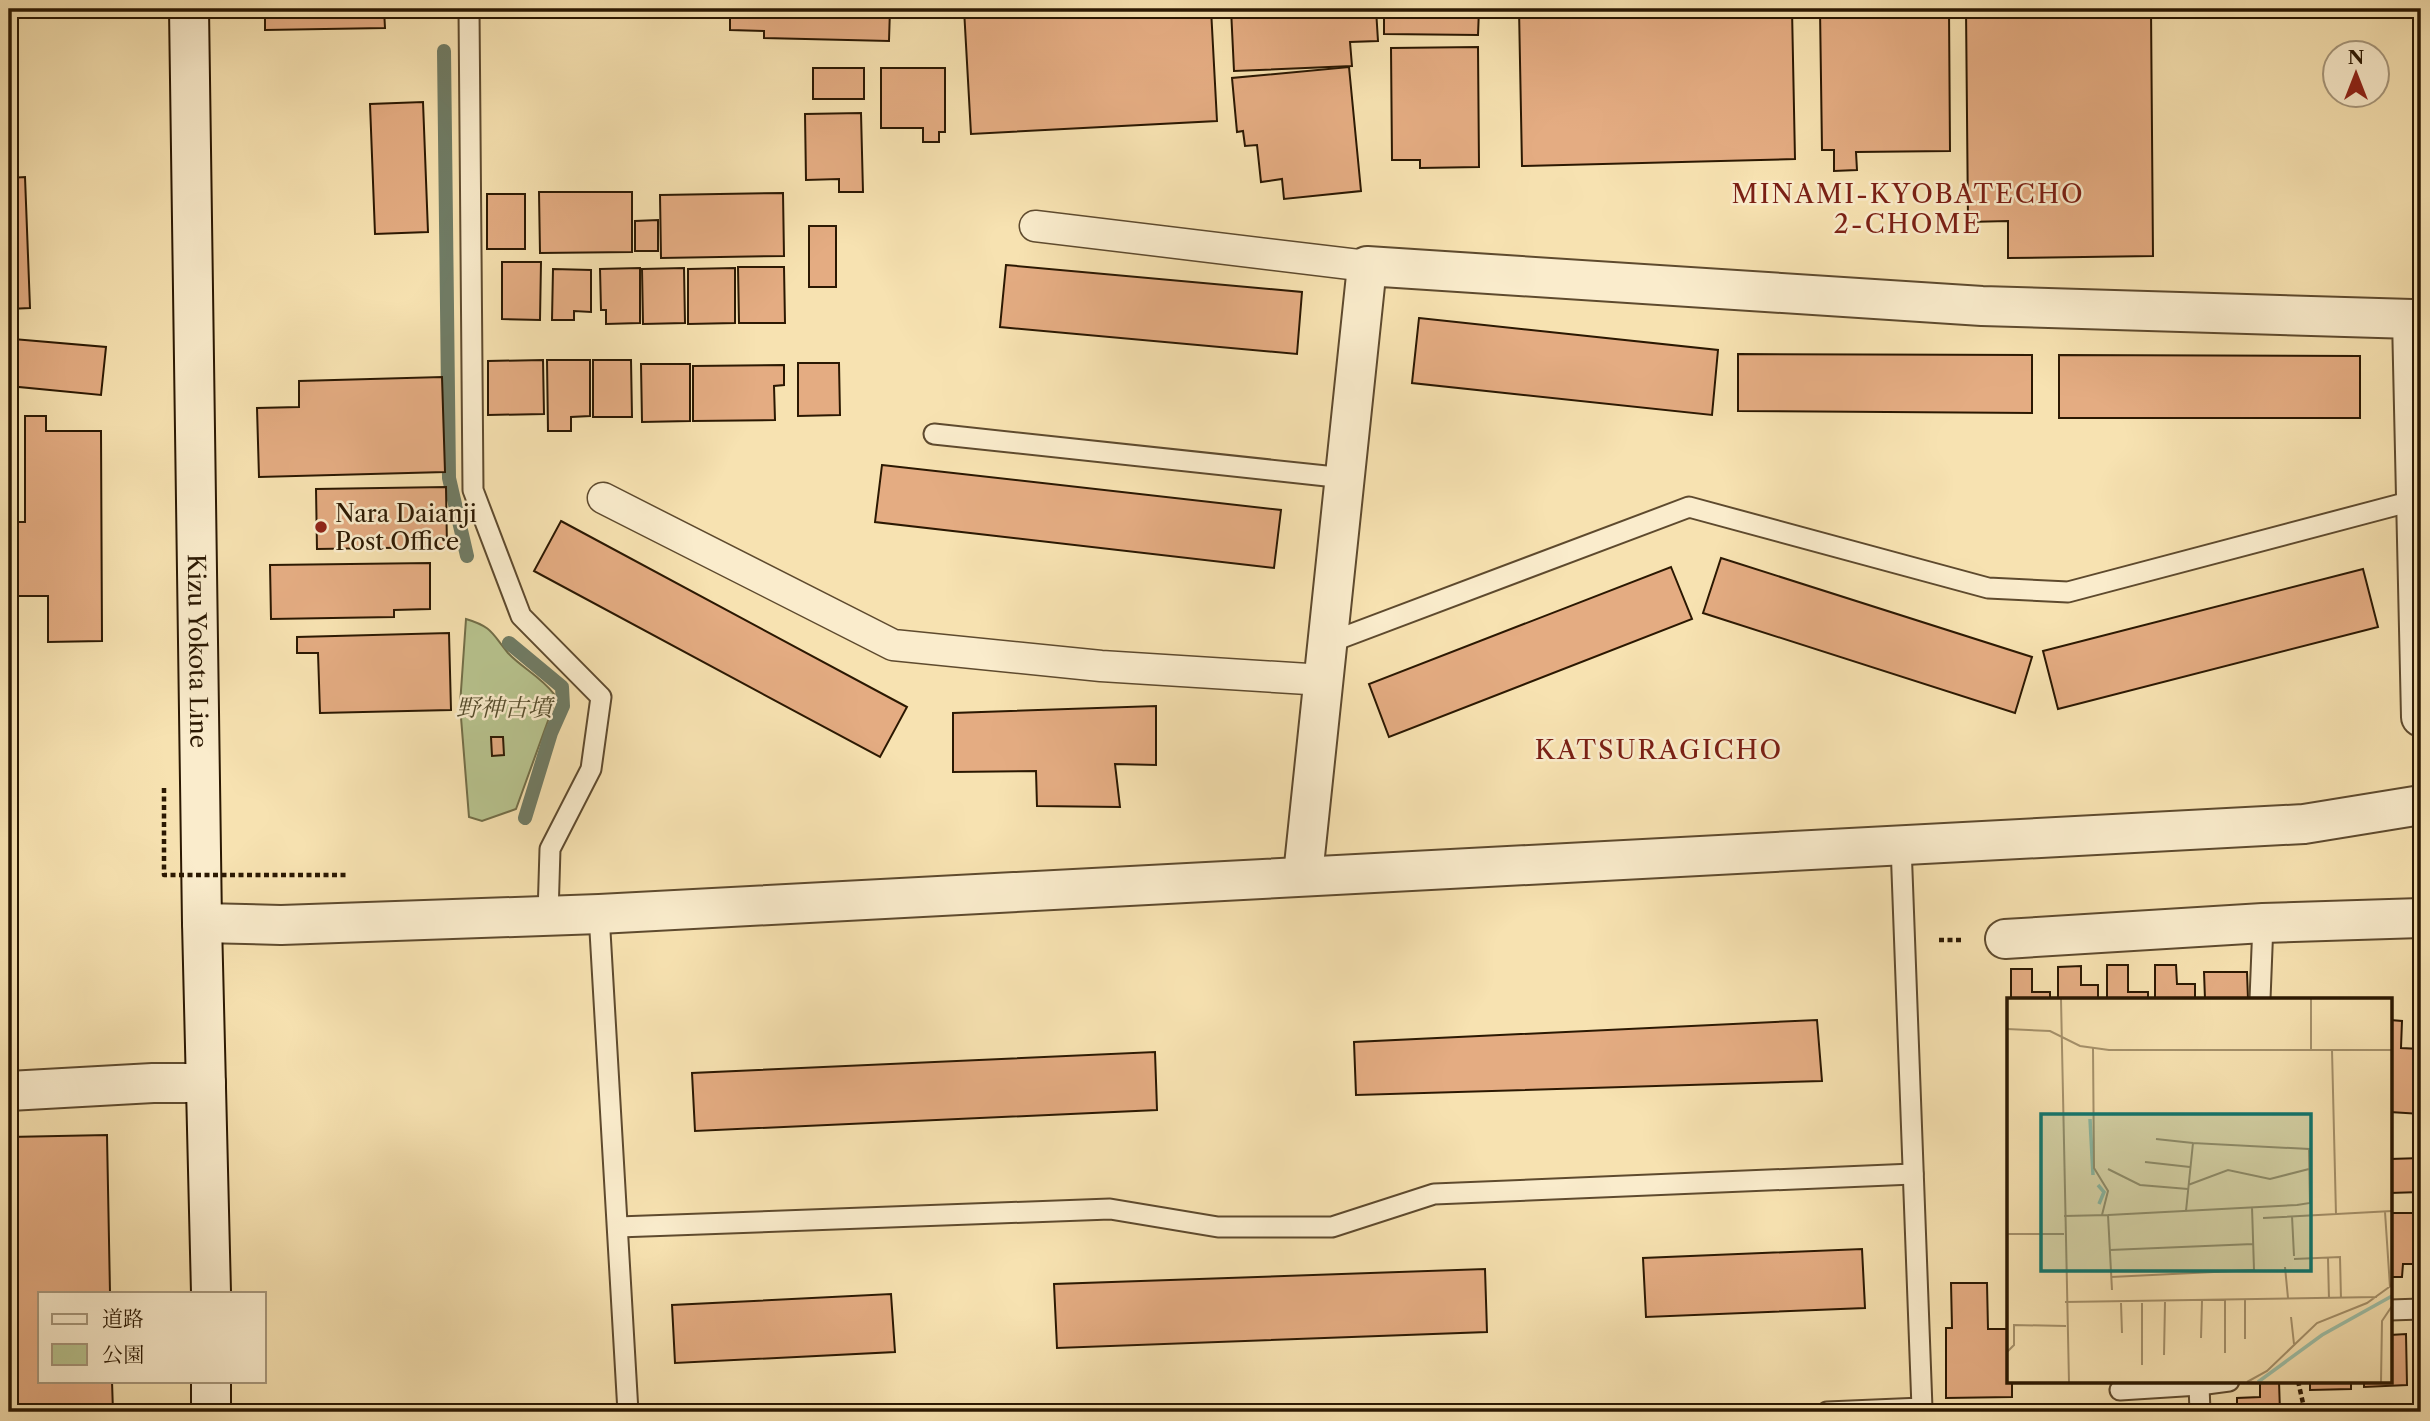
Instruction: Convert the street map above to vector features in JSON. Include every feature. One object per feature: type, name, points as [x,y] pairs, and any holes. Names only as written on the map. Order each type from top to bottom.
[{"type":"street","name":"Kizu Yokota Line","points":[[189,9],[202,923],[211,1292]]},
{"type":"street","points":[[1035,226],[1367,267],[1982,306],[2412,319],[2421,717]]},
{"type":"street","points":[[1303,875],[1367,267]]},
{"type":"street","points":[[603,498],[893,645],[1101,666],[1324,680]]},
{"type":"street","points":[[202,923],[281,925],[599,914],[2304,824],[2421,805]]},
{"type":"street","points":[[2005,939],[2263,923],[2421,918]]},
{"type":"street","points":[[9,1091],[153,1083],[206,1083]]},
{"type":"street","points":[[211,1382],[211,1412]]},
{"type":"lane","points":[[469,9],[473,490],[521,616],[601,697],[591,769],[550,849],[548,915]]},
{"type":"lane","points":[[934,434],[1345,478]]},
{"type":"lane","points":[[1328,643],[1689,507],[1988,588],[2068,592],[2416,500]]},
{"type":"lane","points":[[1827,1412],[1922,1408],[1901,845]]},
{"type":"lane","points":[[599,914],[628,1412]]},
{"type":"lane","points":[[2260,998],[2263,923]]},
{"type":"lane","points":[[618,1227],[1110,1209],[1218,1227],[1332,1227],[1434,1194],[1913,1174]]},
{"type":"lane","points":[[2392,1310],[2421,1309]]},
{"type":"lane","points":[[2120,1390],[2222,1382]]},
{"type":"lane","points":[[2199,1385],[2200,1412]]},
{"type":"path","points":[[164,788],[164,875],[346,875]]},
{"type":"path","points":[[1904,940],[2005,939]]},
{"type":"path","points":[[2298,1382],[2305,1412]]},
{"type":"green space","name":"野神古墳","points":[[466,619],[487,628],[513,658],[554,694],[553,707],[516,809],[482,821],[469,817],[460,705]]},
{"type":"building","points":[[265,9],[384,9],[385,28],[265,30]]},
{"type":"building","points":[[730,9],[890,9],[889,41],[764,38],[764,31],[730,30]]},
{"type":"building","points":[[964,9],[1211,9],[1217,121],[971,134]]},
{"type":"building","points":[[1231,9],[1376,9],[1378,41],[1350,42],[1352,66],[1234,71]]},
{"type":"building","points":[[1384,9],[1479,9],[1478,35],[1384,34]]},
{"type":"building","points":[[1519,9],[1792,9],[1795,159],[1522,166]]},
{"type":"building","points":[[1820,9],[1949,9],[1950,151],[1856,152],[1857,170],[1834,171],[1834,150],[1822,150]]},
{"type":"building","points":[[1966,9],[2151,9],[2153,256],[2008,258],[2008,221],[1968,222]]},
{"type":"building","points":[[1478,47],[1479,167],[1420,168],[1420,160],[1392,160],[1391,48]]},
{"type":"building","points":[[1349,67],[1361,191],[1284,199],[1282,179],[1261,182],[1257,145],[1245,146],[1243,131],[1237,132],[1232,78]]},
{"type":"building","points":[[813,68],[864,68],[864,99],[813,99]]},
{"type":"building","points":[[881,68],[945,68],[945,132],[939,132],[939,142],[923,142],[923,128],[881,128]]},
{"type":"building","points":[[423,102],[428,232],[375,234],[370,104]]},
{"type":"building","points":[[861,113],[863,192],[839,192],[839,179],[806,180],[805,114]]},
{"type":"building","points":[[25,177],[30,308],[9,309],[9,178]]},
{"type":"building","points":[[539,192],[632,192],[632,252],[540,253]]},
{"type":"building","points":[[783,193],[784,256],[661,258],[660,195]]},
{"type":"building","points":[[487,194],[525,194],[525,249],[487,249]]},
{"type":"building","points":[[658,220],[658,251],[635,251],[635,221]]},
{"type":"building","points":[[809,226],[836,226],[836,287],[809,287]]},
{"type":"building","points":[[502,262],[541,262],[540,320],[502,319]]},
{"type":"building","points":[[1006,265],[1302,292],[1297,354],[1000,327]]},
{"type":"building","points":[[738,267],[784,267],[785,323],[739,323]]},
{"type":"building","points":[[640,268],[640,323],[606,324],[606,310],[601,310],[600,269]]},
{"type":"building","points":[[684,268],[685,323],[643,324],[642,269]]},
{"type":"building","points":[[735,268],[735,323],[688,324],[688,269]]},
{"type":"building","points":[[553,269],[591,270],[591,312],[574,311],[574,320],[552,320]]},
{"type":"building","points":[[1419,318],[1718,350],[1712,415],[1412,383]]},
{"type":"building","points":[[13,339],[106,347],[101,395],[9,386]]},
{"type":"building","points":[[1738,354],[2032,355],[2032,413],[1738,411]]},
{"type":"building","points":[[2059,355],[2360,356],[2360,418],[2059,418]]},
{"type":"building","points":[[543,360],[544,414],[488,415],[488,361]]},
{"type":"building","points":[[547,360],[590,360],[590,416],[571,417],[571,431],[548,431]]},
{"type":"building","points":[[593,360],[631,360],[632,417],[593,417]]},
{"type":"building","points":[[798,363],[839,363],[840,415],[798,416]]},
{"type":"building","points":[[641,364],[690,364],[690,421],[642,422]]},
{"type":"building","points":[[784,365],[784,385],[774,386],[775,420],[693,421],[693,366]]},
{"type":"building","points":[[442,377],[445,472],[259,477],[257,408],[299,407],[299,381]]},
{"type":"building","points":[[25,416],[46,416],[46,431],[101,431],[102,641],[48,642],[48,596],[18,596],[18,522],[25,522]]},
{"type":"building","points":[[882,465],[1281,510],[1274,568],[875,522]]},
{"type":"building","points":[[446,487],[447,547],[317,549],[316,489]]},
{"type":"building","points":[[561,521],[907,707],[880,757],[534,571]]},
{"type":"building","points":[[1721,558],[2032,657],[2015,713],[1703,613]]},
{"type":"building","points":[[430,563],[430,609],[394,610],[394,617],[271,619],[270,565]]},
{"type":"building","points":[[1671,567],[1692,619],[1389,737],[1369,684]]},
{"type":"building","points":[[2363,569],[2378,627],[2058,709],[2043,651]]},
{"type":"building","points":[[449,633],[451,710],[320,713],[318,653],[297,653],[297,637]]},
{"type":"building","points":[[1156,706],[1156,765],[1115,764],[1120,807],[1037,806],[1036,771],[953,772],[953,713]]},
{"type":"building","points":[[491,737],[503,737],[504,755],[492,756]]},
{"type":"building","points":[[2107,965],[2128,965],[2128,992],[2148,992],[2148,998],[2107,998]]},
{"type":"building","points":[[2155,965],[2176,965],[2177,984],[2195,984],[2195,998],[2155,998]]},
{"type":"building","points":[[2081,966],[2081,985],[2098,985],[2098,998],[2058,998],[2058,967]]},
{"type":"building","points":[[2011,969],[2032,969],[2032,992],[2050,992],[2050,998],[2011,998]]},
{"type":"building","points":[[2204,972],[2247,972],[2248,998],[2205,998]]},
{"type":"building","points":[[1817,1020],[1822,1081],[1356,1095],[1354,1042]]},
{"type":"building","points":[[2392,1020],[2402,1021],[2401,1048],[2421,1049],[2421,1114],[2392,1112]]},
{"type":"building","points":[[1155,1052],[1157,1110],[695,1131],[692,1073]]},
{"type":"building","points":[[107,1135],[110,1292],[38,1292],[38,1382],[112,1382],[113,1412],[9,1412],[9,1137]]},
{"type":"building","points":[[2421,1158],[2421,1192],[2392,1193],[2392,1159]]},
{"type":"building","points":[[2392,1213],[2421,1213],[2421,1264],[2403,1264],[2402,1277],[2392,1277]]},
{"type":"building","points":[[1862,1249],[1865,1308],[1646,1317],[1643,1258]]},
{"type":"building","points":[[1485,1269],[1487,1332],[1057,1348],[1054,1284]]},
{"type":"building","points":[[1951,1283],[1987,1283],[1988,1329],[2007,1329],[2007,1382],[2012,1382],[2012,1397],[1946,1398],[1946,1328],[1952,1328]]},
{"type":"building","points":[[891,1294],[895,1352],[675,1363],[672,1305]]},
{"type":"building","points":[[2418,1331],[2421,1331],[2421,1387],[2418,1387]]},
{"type":"building","points":[[2406,1334],[2407,1385],[2364,1387],[2364,1382],[2392,1382],[2392,1335]]},
{"type":"building","points":[[2260,1382],[2279,1382],[2280,1412],[2222,1412],[2222,1407],[2237,1406],[2237,1398],[2260,1397]]},
{"type":"building","points":[[2310,1382],[2351,1382],[2351,1389],[2310,1390]]},
{"type":"building","points":[[2135,1408],[2135,1412],[2078,1412],[2078,1409]]},
{"type":"waterway","points":[[444,51],[449,478],[467,556]]},
{"type":"waterway","points":[[509,643],[562,687],[563,706],[551,733],[525,818]]},
{"type":"place","name":"Nara Daianji Post Office","points":[[321,527]]},
{"type":"district","name":"MINAMI-KYOBATECHO 2-CHOME","points":[[1908,209]]},
{"type":"district","name":"KATSURAGICHO","points":[[1659,750]]}]
